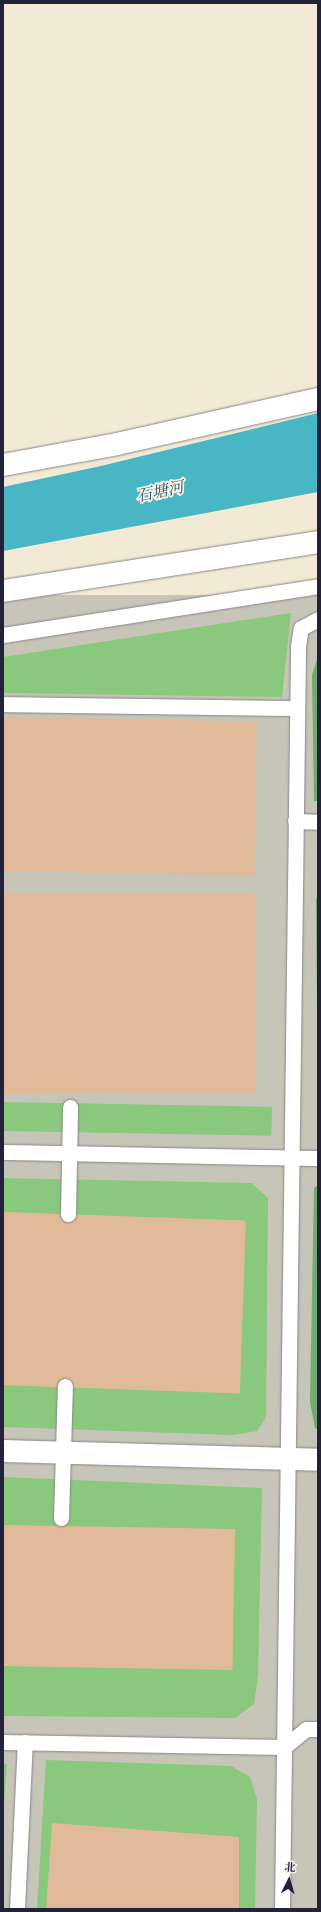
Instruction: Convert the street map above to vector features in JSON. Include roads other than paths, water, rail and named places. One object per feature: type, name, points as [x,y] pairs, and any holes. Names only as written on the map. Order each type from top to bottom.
[{"type":"street","points":[[3,465],[117,444],[318,399]]},
{"type":"street","points":[[3,591],[318,542]]},
{"type":"street","points":[[3,1451],[318,1460]]},
{"type":"lane","points":[[3,635],[318,586]]},
{"type":"lane","points":[[282,1909],[290,1158],[298,646],[301,628],[318,619]]},
{"type":"lane","points":[[3,704],[297,708]]},
{"type":"lane","points":[[296,822],[318,822]]},
{"type":"lane","points":[[68,1214],[70,1107]]},
{"type":"lane","points":[[3,1152],[318,1158]]},
{"type":"lane","points":[[61,1518],[65,1386]]},
{"type":"lane","points":[[3,1742],[284,1747],[306,1729],[318,1729]]},
{"type":"lane","points":[[17,1909],[25,1742]]},
{"type":"water","name":"石塘河","points":[[318,413],[318,492],[3,551],[3,487],[101,466]]}]
